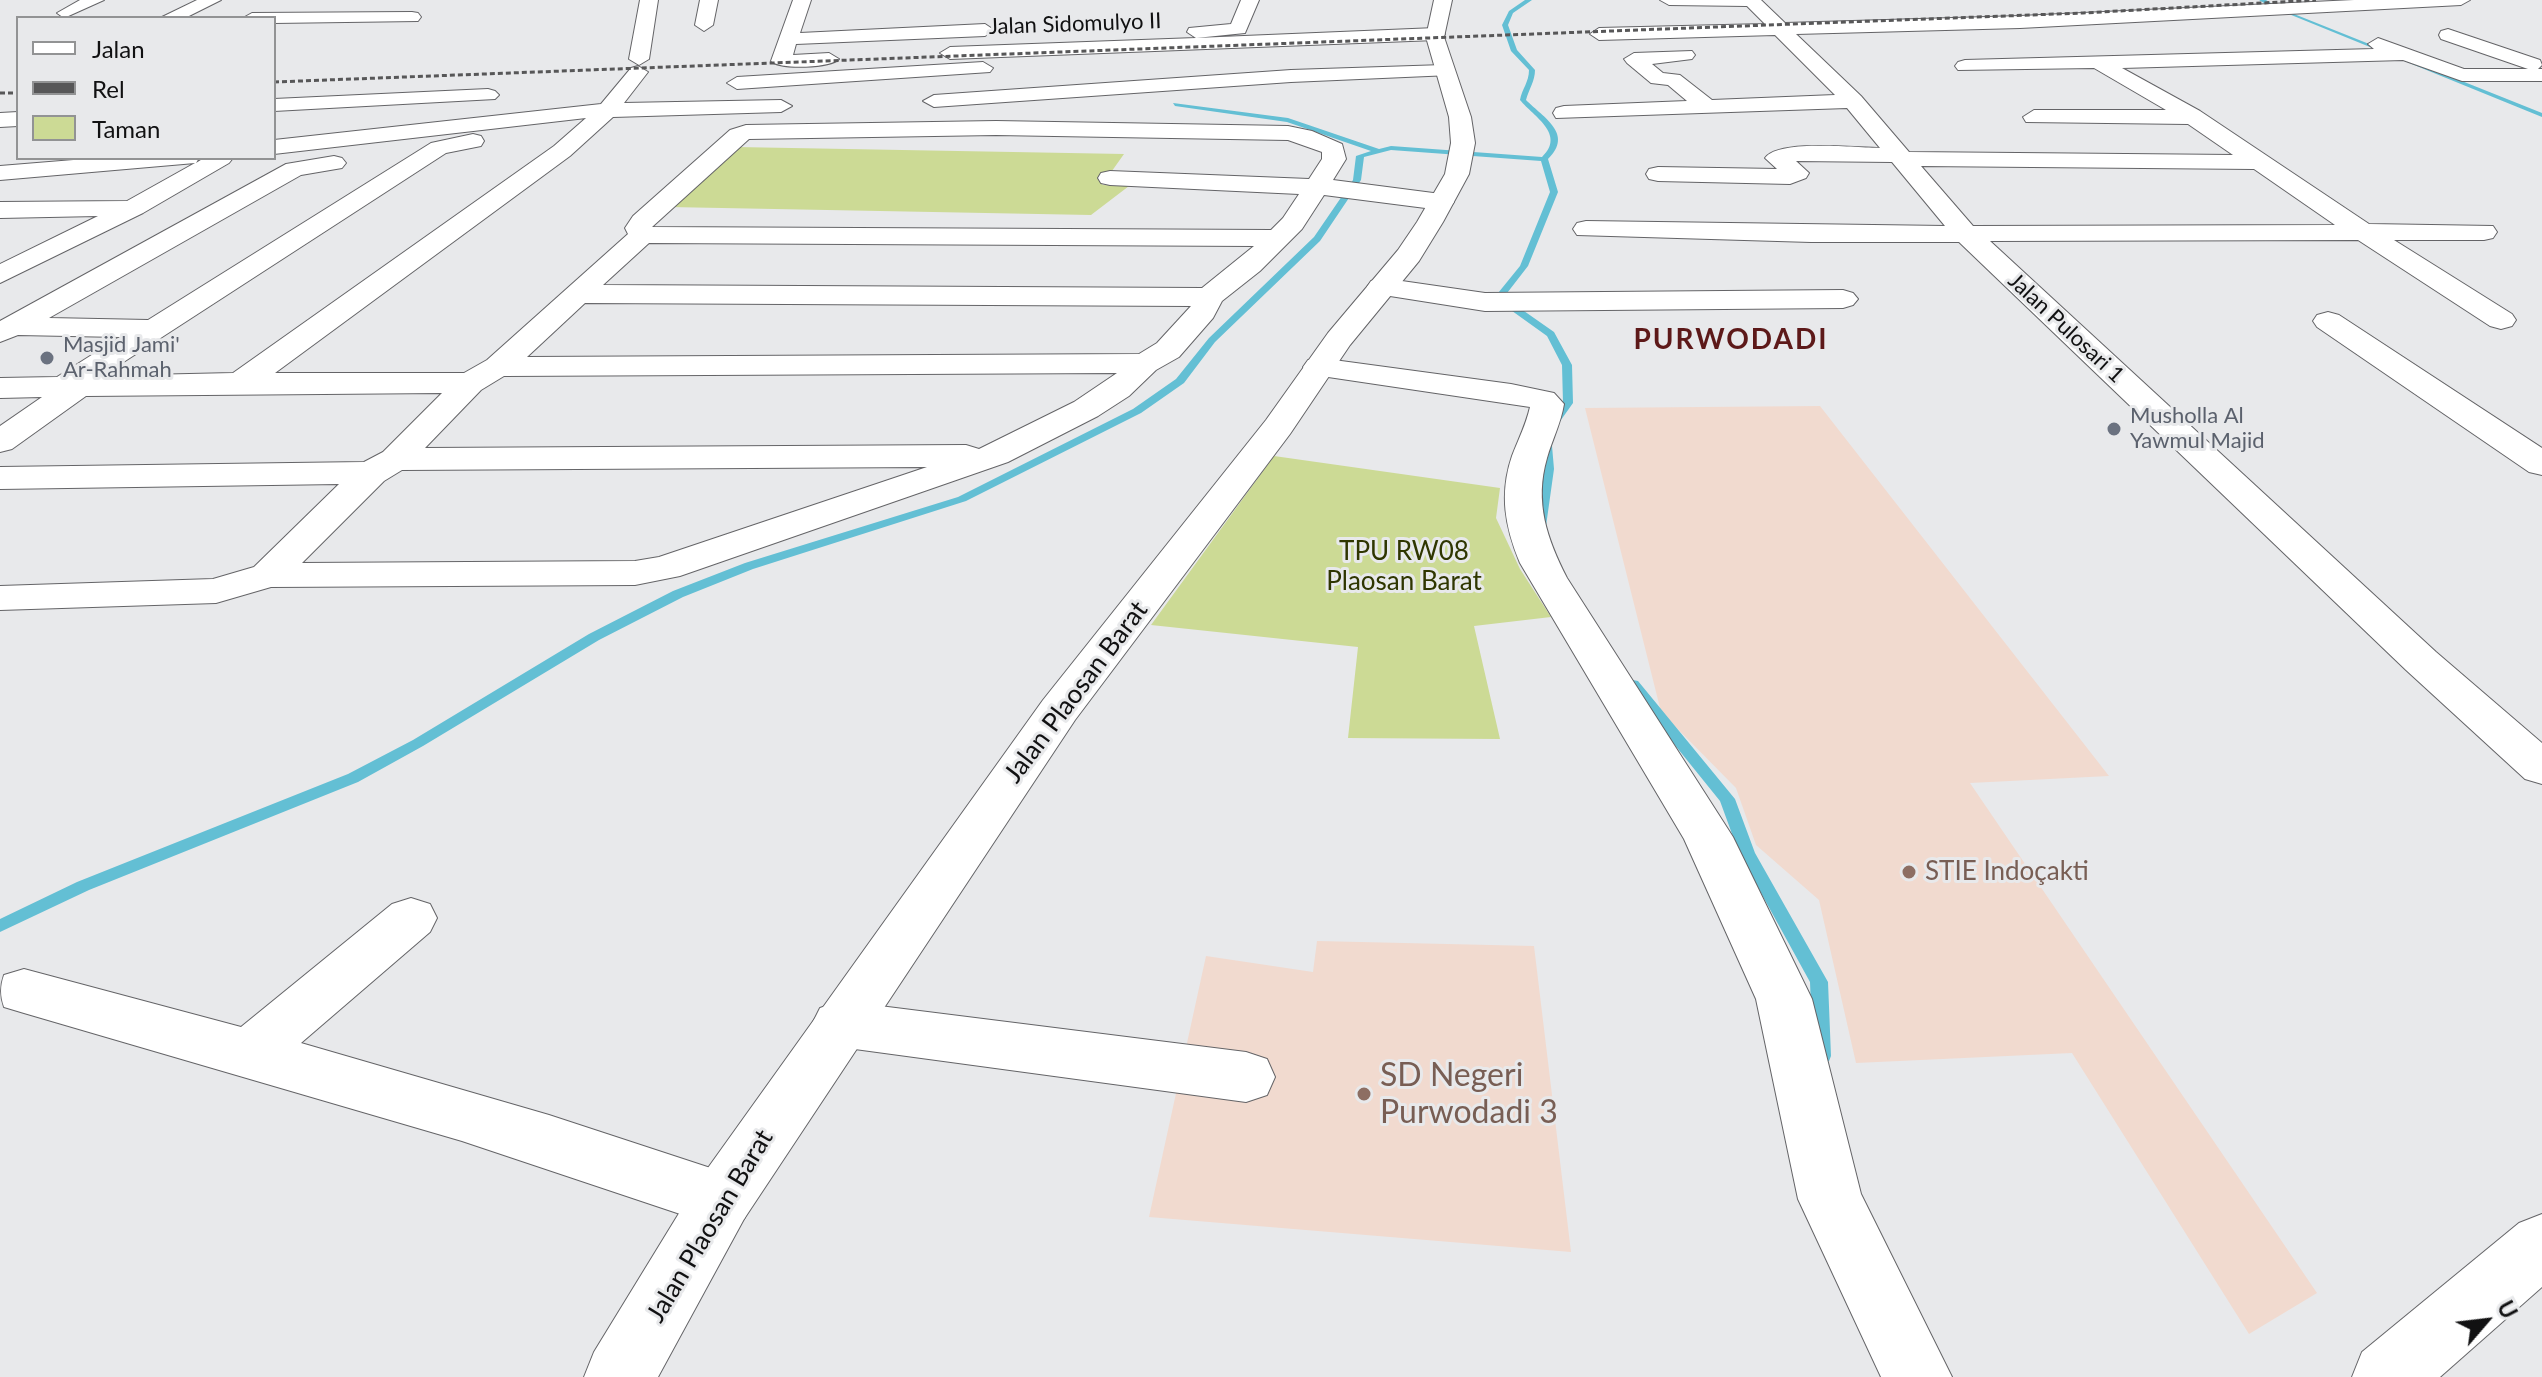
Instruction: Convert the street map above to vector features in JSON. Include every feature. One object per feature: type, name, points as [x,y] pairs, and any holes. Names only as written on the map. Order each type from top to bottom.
[{"type":"main road","points":[[66,13],[95,0]]},
{"type":"main road","points":[[174,16],[212,0]]},
{"type":"main road","points":[[0,442],[69,388],[154,329],[420,160],[453,143],[574,138],[610,121],[634,73],[649,0]]},
{"type":"main road","points":[[704,25],[709,0]]},
{"type":"main road","points":[[802,0],[788,39],[1009,29]]},
{"type":"main road","points":[[1177,33],[1236,30],[1250,0]]},
{"type":"main road","points":[[1110,178],[1371,191],[1455,170],[1460,117],[1436,40],[1443,0]]},
{"type":"main road","points":[[1669,0],[1780,29]]},
{"type":"main road","points":[[2075,0],[2096,10]]},
{"type":"main road","points":[[1633,27],[1780,29],[2257,1],[2361,7],[2461,0]]},
{"type":"main road","points":[[1599,34],[2096,19],[2274,2],[2337,27]]},
{"type":"main road","points":[[2361,7],[2379,27],[2393,54]]},
{"type":"main road","points":[[276,18],[414,18],[386,34]]},
{"type":"main road","points":[[795,20],[834,18]]},
{"type":"main road","name":"Jalan Pulosari 1","points":[[1780,29],[1853,101],[1964,232],[2421,661],[2542,768]]},
{"type":"main road","points":[[2448,35],[2542,67]]},
{"type":"main road","name":"Jalan Sidomulyo II","points":[[788,39],[781,61],[1062,38],[1436,40]]},
{"type":"main road","points":[[713,84],[1436,40]]},
{"type":"main road","points":[[2009,42],[2040,41]]},
{"type":"main road","points":[[1965,66],[2393,54],[2462,75],[2542,75]]},
{"type":"main road","points":[[1658,79],[1634,59],[1708,55]]},
{"type":"main road","points":[[2095,61],[2192,116],[2360,230],[2501,320]]},
{"type":"main road","points":[[578,90],[634,73],[655,86]]},
{"type":"main road","points":[[1394,81],[1445,75]]},
{"type":"main road","points":[[1014,96],[1277,77],[1445,75]]},
{"type":"main road","points":[[1631,81],[1673,79],[1707,107]]},
{"type":"main road","points":[[276,147],[793,106],[791,80]]},
{"type":"main road","points":[[1995,80],[2136,83]]},
{"type":"main road","points":[[276,105],[514,94]]},
{"type":"main road","points":[[907,102],[1070,96]]},
{"type":"main road","points":[[1564,113],[1853,101]]},
{"type":"main road","points":[[2034,117],[2192,116]]},
{"type":"main road","points":[[0,598],[216,591],[268,575],[645,572],[666,568],[996,455],[1086,409],[1118,389],[1145,363],[1168,350],[1203,312],[1209,297],[1293,223],[1334,159],[1334,149],[1304,136],[1288,133],[832,129],[757,130],[738,135],[706,135]]},
{"type":"main road","points":[[642,235],[638,228],[642,222],[738,135]]},
{"type":"main road","points":[[241,383],[562,151],[574,138]]},
{"type":"main road","points":[[1658,174],[1794,176],[1797,173],[1777,158],[1784,154],[2261,162]]},
{"type":"main road","points":[[0,172],[21,160]]},
{"type":"main road","points":[[0,172],[160,160]]},
{"type":"main road","points":[[0,275],[134,208],[218,160]]},
{"type":"main road","points":[[6,330],[294,169],[320,163],[420,160]]},
{"type":"main road","name":"Jalan Plaosan Barat","points":[[619,1377],[722,1199],[840,1024],[1059,710],[1278,427],[1319,367],[1409,255],[1455,170]]},
{"type":"main road","points":[[1720,175],[1728,201]]},
{"type":"main road","points":[[0,210],[134,208]]},
{"type":"main road","points":[[1586,229],[1796,234],[2484,232]]},
{"type":"main road","points":[[268,575],[383,466],[580,294],[642,235],[1277,238]]},
{"type":"main road","points":[[1381,287],[1485,302],[1519,303],[1843,299]]},
{"type":"main road","points":[[580,294],[1209,297]]},
{"type":"main road","points":[[2328,321],[2542,464]]},
{"type":"main road","points":[[6,330],[154,329]]},
{"type":"main road","points":[[0,388],[484,375],[1145,363]]},
{"type":"main road","points":[[1319,367],[1511,394],[1542,400],[1547,404],[1528,460],[1521,508],[1528,539],[1547,578],[1708,837],[1784,999],[1830,1199],[1917,1377]]},
{"type":"main road","points":[[0,478],[383,466],[996,455]]},
{"type":"main road","points":[[250,1053],[411,918]]},
{"type":"main road","points":[[24,991],[250,1053],[625,1165],[722,1199]]},
{"type":"main road","points":[[840,1024],[1246,1077]]},
{"type":"main road","points":[[2387,1377],[2542,1245]]},
{"type":"shaded area","name":"STIE Indoçakti","points":[[1820,406],[2109,776],[1970,783],[2317,1293],[2249,1334],[2072,1053],[1856,1063],[1819,900],[1756,845],[1736,788],[1661,712],[1585,408]]},
{"type":"shaded area","name":"SD Negeri Purwodadi 3","points":[[1317,941],[1534,946],[1571,1252],[1149,1217],[1206,956],[1313,972]]},
{"type":"green space","points":[[736,147],[1124,154],[1102,185],[1129,186],[1091,215],[669,207]]},
{"type":"green space","name":"TPU RW08 Plaosan Barat","points":[[1274,456],[1500,488],[1496,518],[1520,569],[1551,617],[1474,626],[1500,739],[1348,738],[1358,647],[1151,625]]},
{"type":"waterway","points":[[1529,0],[1511,12],[1505,25],[1514,51],[1532,70],[1532,79],[1523,100],[1544,120],[1554,135],[1556,143],[1553,151],[1544,159]]},
{"type":"waterway","points":[[2262,0],[2271,5]]},
{"type":"waterway","points":[[2281,9],[2542,115]]},
{"type":"waterway","points":[[1175,104],[1288,120],[1376,150]]},
{"type":"waterway","points":[[0,926],[83,886],[353,778],[418,743],[594,637],[678,594],[749,566],[962,499],[1137,411],[1180,381],[1212,340],[1317,239],[1357,180],[1360,156],[1391,148],[1544,159]]},
{"type":"waterway","points":[[1542,523],[1548,469],[1546,434],[1568,403],[1567,365],[1551,334],[1499,298],[1524,266],[1554,192],[1544,159]]},
{"type":"waterway","points":[[1633,684],[1727,799],[1747,853],[1819,982],[1822,1056]]},
{"type":"railway","points":[[276,82],[2083,13],[2316,0]]},
{"type":"railway","points":[[0,93],[16,93]]},
{"type":"place","name":"Masjid Jami' Ar-Rahmah","points":[[47,358]]},
{"type":"place","name":"Musholla Al Yawmul Majid","points":[[2114,429]]},
{"type":"place","name":"STIE Indoçakti","points":[[1909,872]]},
{"type":"place","name":"SD Negeri Purwodadi 3","points":[[1364,1094]]},
{"type":"district","name":"PURWODADI","points":[[1731,340]]}]
